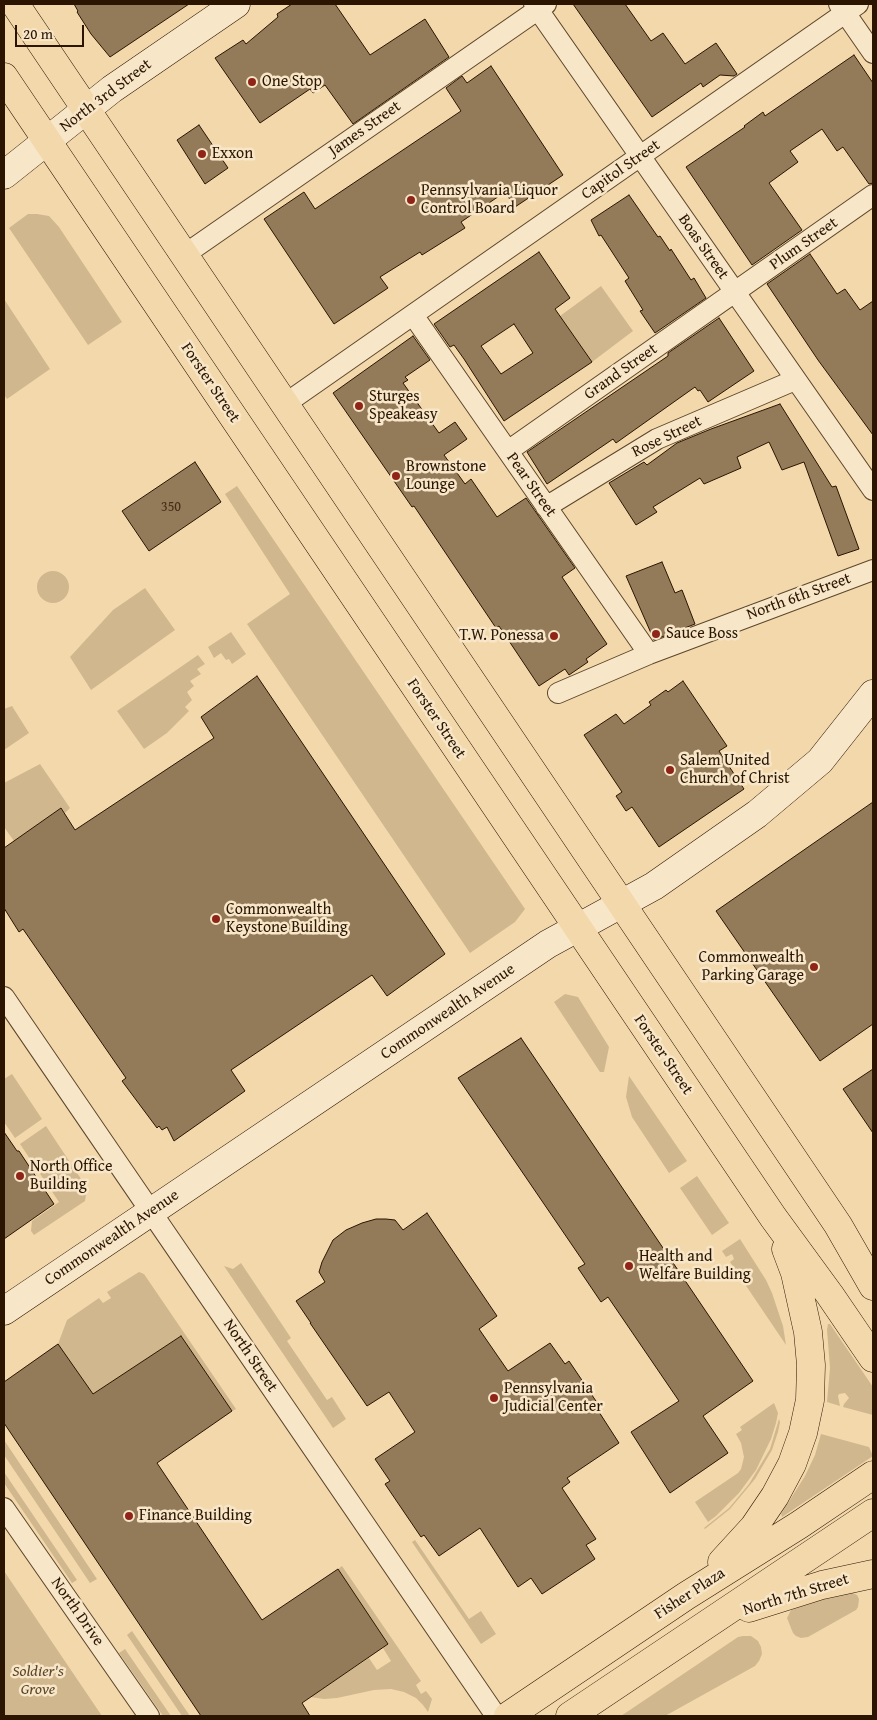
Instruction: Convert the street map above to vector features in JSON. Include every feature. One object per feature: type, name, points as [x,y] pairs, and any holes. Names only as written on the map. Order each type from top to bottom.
[{"type":"main road","points":[[15,4],[838,1225],[873,1286]]},
{"type":"main road","name":"Forster Street","points":[[4,77],[773,1217],[873,1358]]},
{"type":"main road","points":[[686,1596],[732,1553],[754,1527],[775,1496],[792,1464],[804,1427],[810,1400],[811,1365],[808,1332],[795,1273],[773,1217]]},
{"type":"main road","points":[[838,1225],[873,1264]]},
{"type":"main road","name":"Fisher Plaza","points":[[508,1716],[686,1596],[798,1525],[873,1474]]},
{"type":"main road","points":[[570,1716],[873,1513]]},
{"type":"main road","name":"North 7th Street","points":[[693,1635],[732,1615],[760,1604],[822,1585],[873,1574]]},
{"type":"street","name":"North 3rd Street","points":[[4,175],[112,89],[236,4]]},
{"type":"street","name":"Boas Street","points":[[539,5],[640,156],[873,490]]},
{"type":"street","name":"James Street","points":[[184,255],[539,5]]},
{"type":"street","name":"Capitol Street","points":[[285,404],[640,156],[847,7]]},
{"type":"street","points":[[847,7],[873,54]]},
{"type":"street","name":"Plum Street","points":[[735,293],[873,196]]},
{"type":"street","name":"Grand Street","points":[[508,452],[735,293]]},
{"type":"street","name":"Pear Street","points":[[413,314],[649,654]]},
{"type":"street","name":"Rose Street","points":[[546,507],[656,439],[795,380]]},
{"type":"street","name":"North 6th Street","points":[[558,693],[649,654],[873,570]]},
{"type":"street","name":"Commonwealth Avenue","points":[[4,1311],[548,944],[654,886],[757,814],[820,761],[873,694]]},
{"type":"street","name":"North Street","points":[[4,997],[496,1716]]},
{"type":"street","name":"North Drive","points":[[4,1508],[149,1716]]},
{"type":"green space","points":[[28,214],[49,216],[59,227],[122,322],[88,345],[9,228]]},
{"type":"green space","points":[[601,286],[633,331],[592,362],[560,316]]},
{"type":"green space","points":[[4,299],[50,369],[7,399],[4,395]]},
{"type":"green space","points":[[237,486],[525,909],[515,922],[470,953],[247,624],[290,594],[225,494]]},
{"type":"green space","points":[[53,571],[59,572],[64,576],[68,581],[68,593],[64,598],[59,602],[53,603],[47,602],[42,598],[38,593],[37,587],[38,581],[42,576],[47,572]]},
{"type":"green space","points":[[145,588],[175,630],[91,690],[70,657],[113,610]]},
{"type":"green space","points":[[231,632],[246,654],[232,664],[221,653],[214,658],[208,647]]},
{"type":"green space","points":[[198,655],[205,664],[197,669],[201,674],[190,681],[194,686],[187,692],[192,700],[185,707],[189,711],[167,733],[144,749],[117,711]]},
{"type":"green space","points":[[12,706],[29,733],[4,750],[4,709]]},
{"type":"green space","points":[[40,764],[70,808],[65,813],[61,808],[14,841],[4,827],[4,783]]},
{"type":"green space","points":[[565,994],[578,997],[609,1047],[604,1072],[600,1072],[554,1002]]},
{"type":"green space","points":[[12,1074],[42,1119],[15,1138],[4,1122],[4,1079]]},
{"type":"green space","points":[[629,1076],[687,1161],[669,1173],[632,1117],[626,1097]]},
{"type":"green space","points":[[46,1126],[87,1188],[85,1201],[34,1235],[31,1231],[32,1221],[59,1202],[20,1144]]},
{"type":"green space","points":[[697,1176],[729,1223],[712,1235],[680,1188]]},
{"type":"green space","points":[[740,1239],[772,1293],[783,1326],[786,1345],[730,1262],[734,1259],[732,1254],[726,1257],[722,1251]]},
{"type":"green space","points":[[241,1263],[291,1338],[287,1341],[327,1400],[332,1397],[346,1419],[333,1428],[224,1266],[233,1269]]},
{"type":"green space","points":[[139,1272],[144,1274],[236,1409],[232,1411],[181,1336],[93,1394],[58,1344],[67,1320],[99,1298],[103,1303],[111,1298],[107,1292]]},
{"type":"green space","points":[[828,1324],[830,1324],[873,1387],[873,1415],[843,1407],[849,1398],[845,1393],[838,1396],[840,1406],[827,1402],[830,1368]]},
{"type":"green space","points":[[774,1403],[778,1413],[776,1423],[771,1439],[756,1470],[739,1493],[708,1522],[695,1502],[738,1473],[744,1457],[741,1443],[736,1434],[742,1430],[740,1427]]},
{"type":"green space","points":[[779,1419],[778,1432],[772,1450],[755,1479],[730,1509],[705,1529],[729,1508],[749,1484],[770,1449]]},
{"type":"green space","points":[[821,1434],[869,1447],[873,1456],[782,1517],[781,1514],[805,1476],[815,1455]]},
{"type":"green space","points":[[4,1440],[97,1579],[90,1583],[4,1455]]},
{"type":"green space","points":[[4,1472],[77,1580],[72,1583],[4,1483]]},
{"type":"green space","points":[[415,1540],[469,1619],[481,1611],[496,1634],[481,1644],[412,1542]]},
{"type":"green space","points":[[342,1566],[421,1681],[416,1685],[421,1694],[426,1691],[432,1699],[428,1712],[416,1698],[404,1692],[391,1689],[374,1690],[337,1698],[310,1697],[369,1658],[377,1670],[391,1661],[383,1648],[388,1644],[338,1569]]},
{"type":"green space","name":"Soldier's Grove","points":[[4,1571],[102,1716],[4,1716]]},
{"type":"green space","points":[[851,1592],[857,1595],[859,1599],[856,1610],[808,1637],[801,1638],[793,1633],[787,1618],[791,1610],[819,1600]]},
{"type":"green space","points":[[132,1631],[190,1716],[182,1716],[127,1635]]},
{"type":"green space","points":[[751,1636],[758,1641],[761,1647],[762,1654],[755,1666],[665,1716],[621,1716],[738,1637]]},
{"type":"green space","points":[[125,1649],[171,1716],[163,1716],[119,1653]]},
{"type":"building","points":[[74,4],[189,4],[110,57],[91,34]]},
{"type":"building","points":[[292,4],[335,4],[370,55],[425,19],[449,57],[353,124],[325,85],[313,93],[310,89],[260,123],[215,58],[243,40],[246,44],[278,17],[277,14]]},
{"type":"building","points":[[573,4],[625,4],[651,41],[663,33],[685,64],[716,43],[737,74],[734,76],[720,75],[703,87],[701,83],[652,117]]},
{"type":"building","points":[[854,55],[873,83],[873,183],[869,184],[843,147],[837,151],[822,129],[790,151],[798,162],[769,183],[802,230],[752,265],[686,167],[745,127],[763,112],[765,116]]},
{"type":"building","name":"Pennsylvania Liquor Control Board","points":[[491,66],[563,175],[515,207],[505,192],[461,222],[465,228],[422,255],[420,252],[380,277],[388,288],[334,324],[264,219],[304,192],[315,209],[461,111],[446,88],[462,76],[467,83]]},
{"type":"building","name":"Exxon","points":[[199,125],[228,168],[205,184],[177,140]]},
{"type":"building","points":[[629,195],[658,237],[660,236],[670,251],[671,249],[691,280],[694,278],[706,298],[655,333],[640,311],[643,310],[625,281],[629,278],[601,235],[599,236],[591,220]]},
{"type":"building","points":[[539,252],[570,298],[555,309],[592,362],[504,421],[454,345],[450,347],[434,324]],"holes":[[[514,324],[533,353],[501,374],[481,346]]]},
{"type":"building","points":[[810,254],[837,294],[845,289],[860,310],[873,301],[873,435],[818,360],[767,284]]},
{"type":"building","points":[[719,318],[754,371],[708,402],[700,390],[698,391],[695,387],[616,443],[613,439],[547,484],[527,452],[668,356],[668,353]]},
{"type":"building","points":[[413,336],[430,360],[405,377],[408,380],[403,383],[439,433],[455,422],[467,439],[444,455],[465,484],[471,479],[497,517],[526,498],[575,568],[562,577],[607,644],[586,659],[588,662],[569,675],[565,669],[539,686],[499,626],[496,628],[414,506],[412,507],[333,393]]},
{"type":"building","points":[[780,404],[832,487],[836,486],[859,549],[838,556],[804,462],[782,470],[769,442],[737,457],[741,468],[704,484],[700,478],[653,507],[657,512],[636,525],[609,483],[644,462],[647,465],[677,443]]},
{"type":"building","points":[[195,462],[221,502],[149,551],[122,511]]},
{"type":"building","points":[[662,562],[675,593],[682,590],[695,624],[654,640],[626,576]]},
{"type":"building","name":"Commonwealth Keystone Building","points":[[257,676],[445,954],[387,996],[372,975],[231,1070],[245,1091],[174,1141],[167,1127],[162,1130],[159,1126],[157,1128],[122,1081],[126,1078],[23,929],[19,932],[4,908],[4,848],[61,808],[75,830],[214,738],[201,717]]},
{"type":"building","name":"Salem United Church of Christ","points":[[683,681],[727,746],[719,751],[744,789],[659,847],[632,807],[626,811],[616,796],[622,792],[584,735],[616,714],[624,724],[651,705],[649,702]]},
{"type":"building","name":"Commonwealth Parking Garage","points":[[873,802],[873,1024],[820,1061],[716,911]]},
{"type":"building","name":"Health and Welfare Building","points":[[521,1038],[753,1381],[703,1416],[728,1453],[670,1493],[631,1432],[679,1401],[608,1297],[601,1302],[578,1268],[585,1264],[458,1078]]},
{"type":"building","points":[[873,1069],[873,1133],[843,1089]]},
{"type":"building","name":"North Office Building","points":[[4,1132],[54,1204],[4,1239]]},
{"type":"building","name":"Pennsylvania Judicial Center","points":[[427,1213],[497,1316],[479,1329],[508,1371],[550,1343],[565,1364],[569,1361],[602,1410],[599,1412],[619,1443],[567,1478],[570,1482],[562,1488],[596,1539],[586,1545],[595,1559],[542,1594],[531,1578],[518,1587],[480,1528],[439,1556],[424,1535],[421,1537],[385,1484],[390,1481],[375,1459],[415,1432],[389,1392],[367,1406],[296,1301],[325,1282],[319,1272],[322,1262],[333,1240],[346,1230],[376,1219],[386,1219],[395,1220],[403,1230]]},
{"type":"building","name":"Finance Building","points":[[181,1336],[232,1411],[157,1463],[262,1620],[338,1569],[388,1644],[302,1703],[310,1716],[201,1716],[4,1423],[4,1382],[58,1344],[93,1394]]},
{"type":"place","name":"One Stop","points":[[252,82]]},
{"type":"place","name":"Exxon","points":[[202,154]]},
{"type":"place","name":"Pennsylvania Liquor Control Board","points":[[411,200]]},
{"type":"place","name":"Sturges Speakeasy","points":[[359,406]]},
{"type":"place","name":"Brownstone Lounge","points":[[396,476]]},
{"type":"place","name":"Sauce Boss","points":[[656,634]]},
{"type":"place","name":"T.W. Ponessa","points":[[554,636]]},
{"type":"place","name":"Salem United Church of Christ","points":[[670,770]]},
{"type":"place","name":"Commonwealth Keystone Building","points":[[216,919]]},
{"type":"place","name":"Commonwealth Parking Garage","points":[[814,967]]},
{"type":"place","name":"North Office Building","points":[[20,1176]]},
{"type":"place","name":"Health and Welfare Building","points":[[629,1266]]},
{"type":"place","name":"Pennsylvania Judicial Center","points":[[494,1398]]},
{"type":"place","name":"Finance Building","points":[[129,1516]]}]
